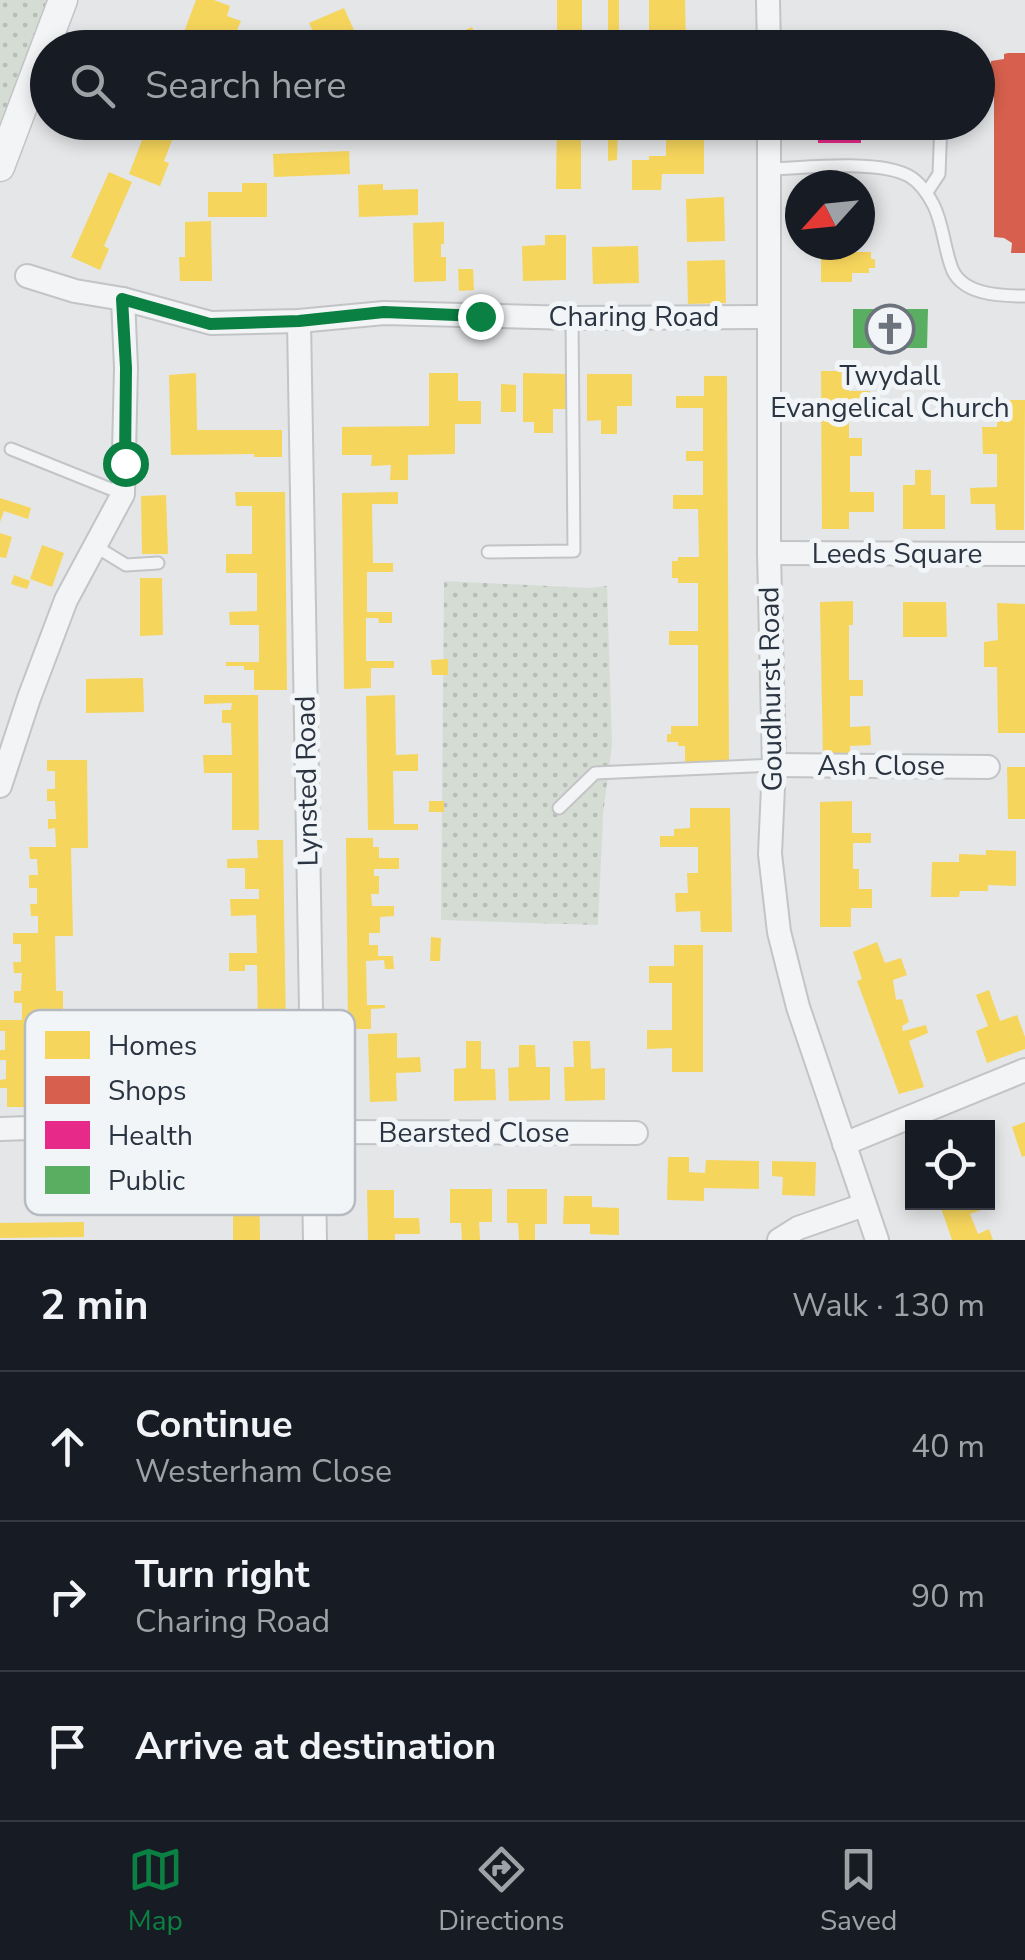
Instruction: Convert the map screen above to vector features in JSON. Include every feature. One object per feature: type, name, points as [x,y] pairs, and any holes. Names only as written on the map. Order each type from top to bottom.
[{"type":"street","points":[[52,30],[63,0]]},
{"type":"street","points":[[768,0],[769,30]]},
{"type":"street","points":[[0,167],[30,87]]},
{"type":"street","name":"Goudhurst Road","points":[[770,140],[769,553],[774,766],[770,854],[779,932],[798,1007],[877,1240]]},
{"type":"street","name":"Charing Road","points":[[27,276],[210,324],[299,321],[384,312],[572,318],[768,317]]},
{"type":"street","points":[[0,786],[66,600],[123,494],[126,368],[122,299]]},
{"type":"street","name":"Lynsted Road","points":[[299,321],[310,1010]]},
{"type":"street","name":"Leeds Square","points":[[769,553],[1025,554]]},
{"type":"street","name":"Ash Close","points":[[774,766],[988,767]]},
{"type":"street","points":[[844,1144],[1025,1070]]},
{"type":"street","points":[[0,1129],[25,1128]]},
{"type":"street","name":"Bearsted Close","points":[[355,1132],[636,1133]]},
{"type":"street","points":[[779,1240],[798,1228],[864,1205]]},
{"type":"street","name":"Lynsted Road","points":[[314,1215],[315,1240]]},
{"type":"lane","points":[[926,192],[939,174],[940,140]]},
{"type":"lane","points":[[770,169],[886,167],[911,177],[926,192],[940,219],[952,271],[973,290],[997,296],[1025,296]]},
{"type":"lane","points":[[488,552],[574,551],[572,318]]},
{"type":"lane","points":[[11,450],[123,494]]},
{"type":"lane","points":[[95,546],[126,565],[158,563]]},
{"type":"lane","points":[[559,808],[595,773],[774,766]]},
{"type":"shaded area","points":[[0,0],[63,0],[52,30],[30,30],[30,87],[0,167]]},
{"type":"shaded area","points":[[444,581],[607,586],[612,744],[603,815],[598,925],[441,920]]},
{"type":"building: Homes","points":[[196,0],[214,0],[230,6],[227,16],[241,21],[237,30],[185,30]]},
{"type":"building: Homes","points":[[557,0],[582,0],[582,30],[557,30]]},
{"type":"building: Homes","points":[[608,0],[619,0],[619,30],[608,30]]},
{"type":"building: Homes","points":[[649,0],[685,0],[686,30],[649,30]]},
{"type":"building: Homes","points":[[344,8],[354,30],[312,30],[309,23]]},
{"type":"building: Homes","points":[[142,140],[172,140],[160,186],[129,174]]},
{"type":"building: Homes","points":[[557,140],[581,140],[581,189],[556,189]]},
{"type":"building: Homes","points":[[608,140],[618,140],[617,160],[608,161]]},
{"type":"building: Homes","points":[[666,140],[704,140],[704,174],[662,174],[661,190],[632,190],[632,160],[666,156]]},
{"type":"building: Homes","points":[[349,151],[350,174],[274,177],[273,154]]},
{"type":"building: Homes","points":[[109,172],[132,182],[104,246],[109,249],[100,270],[71,257]]},
{"type":"building: Homes","points":[[242,183],[267,183],[267,217],[208,217],[208,192],[242,192]]},
{"type":"building: Homes","points":[[383,184],[383,190],[418,189],[418,215],[359,217],[358,185]]},
{"type":"building: Homes","points":[[724,197],[725,241],[687,242],[686,199]]},
{"type":"building: Homes","points":[[211,221],[212,281],[180,281],[179,257],[185,257],[185,222]]},
{"type":"building: Homes","points":[[444,222],[441,257],[446,257],[446,281],[414,282],[413,223]]},
{"type":"building: Homes","points":[[545,235],[566,235],[566,280],[523,281],[522,246],[545,245]]},
{"type":"building: Homes","points":[[638,246],[639,283],[593,284],[592,247]]},
{"type":"building: Homes","points":[[725,260],[726,303],[688,304],[687,261]]},
{"type":"building: Homes","points":[[821,260],[875,260],[875,268],[869,268],[869,273],[852,273],[852,282],[821,282]]},
{"type":"building: Homes","points":[[458,269],[473,269],[474,290],[459,291]]},
{"type":"building: Homes","points":[[821,371],[849,371],[849,391],[870,391],[871,410],[849,410],[849,438],[862,438],[862,456],[850,456],[850,492],[874,492],[874,512],[849,512],[849,529],[822,529]]},
{"type":"building: Homes","points":[[196,373],[197,430],[282,430],[282,457],[171,455],[169,375]]},
{"type":"building: Homes","points":[[429,373],[458,373],[458,401],[481,401],[481,424],[455,424],[455,454],[408,455],[408,480],[390,480],[391,465],[371,466],[372,455],[342,455],[342,427],[429,426]]},
{"type":"building: Homes","points":[[523,373],[567,374],[567,409],[553,409],[553,433],[534,433],[534,422],[523,422]]},
{"type":"building: Homes","points":[[587,374],[632,374],[632,406],[617,406],[617,434],[601,434],[601,420],[587,421]]},
{"type":"building: Homes","points":[[704,376],[727,376],[729,764],[685,765],[685,746],[667,742],[667,734],[671,734],[671,726],[698,726],[698,645],[669,645],[669,631],[698,631],[698,583],[678,583],[678,578],[672,578],[672,561],[678,561],[678,557],[699,557],[698,509],[673,509],[673,495],[703,495],[703,461],[686,461],[686,451],[703,451],[703,408],[676,408],[676,396],[704,396]]},
{"type":"building: Homes","points":[[501,384],[516,385],[516,412],[501,412]]},
{"type":"building: Homes","points":[[997,400],[1025,400],[1024,530],[996,530],[995,504],[971,504],[970,488],[997,487],[997,454],[983,454],[982,427],[997,427]]},
{"type":"building: Homes","points":[[915,470],[931,470],[931,495],[945,495],[945,529],[903,529],[903,485],[915,485]]},
{"type":"building: Homes","points":[[235,492],[285,492],[287,690],[254,690],[254,670],[226,666],[226,662],[259,662],[259,625],[230,625],[229,612],[257,611],[257,573],[226,573],[226,554],[252,554],[252,506],[236,506]]},
{"type":"building: Homes","points":[[398,492],[398,504],[372,504],[373,563],[393,563],[393,572],[367,572],[367,612],[392,612],[392,623],[366,618],[366,661],[394,661],[394,668],[371,668],[371,688],[344,689],[342,493]]},
{"type":"building: Homes","points":[[166,495],[168,554],[142,554],[141,496]]},
{"type":"building: Homes","points":[[0,498],[31,508],[28,519],[4,511],[0,522]]},
{"type":"building: Homes","points":[[0,533],[12,537],[6,558],[0,557]]},
{"type":"building: Homes","points":[[42,545],[64,553],[52,587],[30,579]]},
{"type":"building: Homes","points":[[14,575],[30,581],[27,589],[11,584]]},
{"type":"building: Homes","points":[[140,578],[162,578],[163,635],[140,636]]},
{"type":"building: Homes","points":[[853,601],[849,680],[863,680],[863,696],[850,696],[850,727],[870,726],[871,745],[850,746],[850,759],[823,759],[820,602]]},
{"type":"building: Homes","points":[[903,602],[946,602],[947,637],[903,637]]},
{"type":"building: Homes","points":[[997,603],[1025,604],[1025,733],[998,733],[997,667],[984,667],[984,642],[998,640]]},
{"type":"building: Homes","points":[[448,659],[448,675],[432,675],[431,660]]},
{"type":"building: Homes","points":[[143,678],[144,712],[86,713],[86,679]]},
{"type":"building: Homes","points":[[204,695],[258,695],[259,830],[232,830],[232,773],[204,773],[203,755],[232,755],[231,723],[222,723],[222,710],[231,710],[232,703],[204,704]]},
{"type":"building: Homes","points":[[395,695],[396,755],[418,754],[418,771],[393,771],[394,824],[418,824],[418,830],[368,830],[366,696]]},
{"type":"building: Homes","points":[[47,760],[87,760],[88,848],[71,848],[73,936],[55,936],[56,991],[63,991],[63,1010],[25,1010],[25,1107],[7,1107],[7,1088],[0,1088],[0,1080],[6,1079],[6,1060],[0,1060],[0,1050],[5,1050],[5,1031],[0,1031],[0,1020],[22,1020],[22,1003],[14,1003],[14,991],[21,991],[22,973],[14,973],[13,962],[21,962],[21,944],[13,944],[13,933],[38,933],[38,916],[31,916],[30,904],[37,904],[37,888],[29,888],[29,875],[38,875],[37,859],[30,859],[29,847],[56,847],[55,828],[48,829],[48,819],[56,819],[55,801],[47,801],[47,789],[55,789],[55,771],[47,771]]},
{"type":"building: Homes","points":[[1007,767],[1025,767],[1025,819],[1008,819]]},
{"type":"building: Homes","points":[[429,801],[444,801],[444,812],[429,812]]},
{"type":"building: Homes","points":[[852,801],[852,833],[871,833],[871,843],[853,843],[853,869],[859,869],[859,889],[872,889],[872,908],[851,908],[851,927],[820,927],[820,802]]},
{"type":"building: Homes","points":[[690,808],[730,808],[732,932],[701,932],[700,911],[676,912],[675,893],[688,893],[687,873],[698,873],[698,847],[660,847],[660,836],[674,836],[674,829],[690,828]]},
{"type":"building: Homes","points":[[346,838],[373,838],[373,847],[379,847],[379,858],[399,858],[399,869],[374,869],[374,876],[379,876],[379,894],[371,894],[372,906],[394,906],[394,916],[380,917],[380,933],[369,933],[369,945],[378,945],[378,956],[393,956],[394,969],[385,969],[384,960],[366,961],[367,1005],[385,1005],[371,1009],[371,1029],[355,1029],[355,1010],[348,1010]]},
{"type":"building: Homes","points":[[257,840],[283,840],[286,1010],[258,1010],[257,965],[245,965],[245,971],[229,971],[229,953],[257,953],[256,915],[231,916],[230,899],[259,899],[259,889],[245,889],[245,868],[227,868],[227,859],[258,858]]},
{"type":"building: Homes","points":[[986,850],[1016,851],[1016,886],[988,885],[988,891],[931,897],[932,862],[959,862],[959,854],[986,855]]},
{"type":"building: Homes","points":[[431,937],[441,938],[440,961],[430,961]]},
{"type":"building: Homes","points":[[877,942],[885,963],[901,958],[907,975],[893,980],[896,1000],[902,999],[909,1022],[902,1026],[903,1031],[926,1025],[928,1033],[909,1041],[924,1087],[899,1094],[857,981],[862,979],[853,952]]},
{"type":"building: Homes","points":[[674,945],[703,945],[703,1072],[672,1072],[672,1048],[647,1049],[647,1030],[672,1030],[672,983],[649,983],[649,966],[674,966]]},
{"type":"building: Homes","points":[[989,990],[1000,1021],[1017,1015],[1025,1049],[987,1063],[976,1031],[988,1026],[976,995]]},
{"type":"building: Homes","points":[[397,1033],[397,1058],[420,1057],[421,1072],[396,1073],[397,1101],[370,1102],[368,1034]]},
{"type":"building: Homes","points":[[466,1041],[481,1041],[481,1069],[495,1069],[496,1100],[454,1101],[454,1069],[466,1068]]},
{"type":"building: Homes","points":[[573,1041],[590,1041],[591,1069],[605,1068],[605,1100],[565,1101],[564,1067],[574,1067]]},
{"type":"building: Homes","points":[[519,1045],[535,1045],[536,1067],[550,1067],[550,1100],[509,1101],[508,1068],[519,1067]]},
{"type":"building: Homes","points":[[1025,1122],[1025,1156],[1022,1157],[1012,1127]]},
{"type":"building: Homes","points":[[668,1157],[689,1157],[689,1172],[705,1173],[706,1160],[759,1161],[759,1189],[704,1188],[704,1201],[667,1200]]},
{"type":"building: Homes","points":[[772,1161],[816,1162],[815,1196],[782,1195],[783,1177],[772,1176]]},
{"type":"building: Homes","points":[[450,1189],[492,1189],[492,1222],[479,1222],[480,1240],[462,1240],[461,1223],[450,1223]]},
{"type":"building: Homes","points":[[507,1189],[547,1189],[547,1224],[535,1224],[535,1240],[519,1240],[518,1223],[507,1223]]},
{"type":"building: Homes","points":[[367,1190],[394,1190],[394,1218],[419,1218],[420,1234],[395,1234],[395,1240],[368,1240]]},
{"type":"building: Homes","points":[[564,1196],[592,1196],[592,1207],[619,1208],[619,1235],[590,1234],[590,1224],[563,1224]]},
{"type":"building: Homes","points":[[942,1210],[981,1210],[970,1214],[978,1234],[989,1229],[993,1240],[952,1240]]},
{"type":"building: Homes","points":[[233,1215],[260,1215],[260,1240],[233,1240]]},
{"type":"building: Homes","points":[[84,1222],[84,1237],[0,1238],[0,1223]]},
{"type":"building: Shops","points":[[1025,53],[1025,253],[1011,253],[1012,243],[994,237],[995,60],[1004,59],[1004,54]]},
{"type":"building: Health","points":[[818,140],[861,140],[861,143]]},
{"type":"building: Public","name":"Twydall Evangelical Church","points":[[853,309],[928,309],[927,348],[853,348]]},
{"type":"place","name":"Twydall Evangelical Church","points":[[890,329]]},
{"type":"route","points":[[125,463],[122,299],[210,324],[299,321],[384,312],[480,316]]}]
